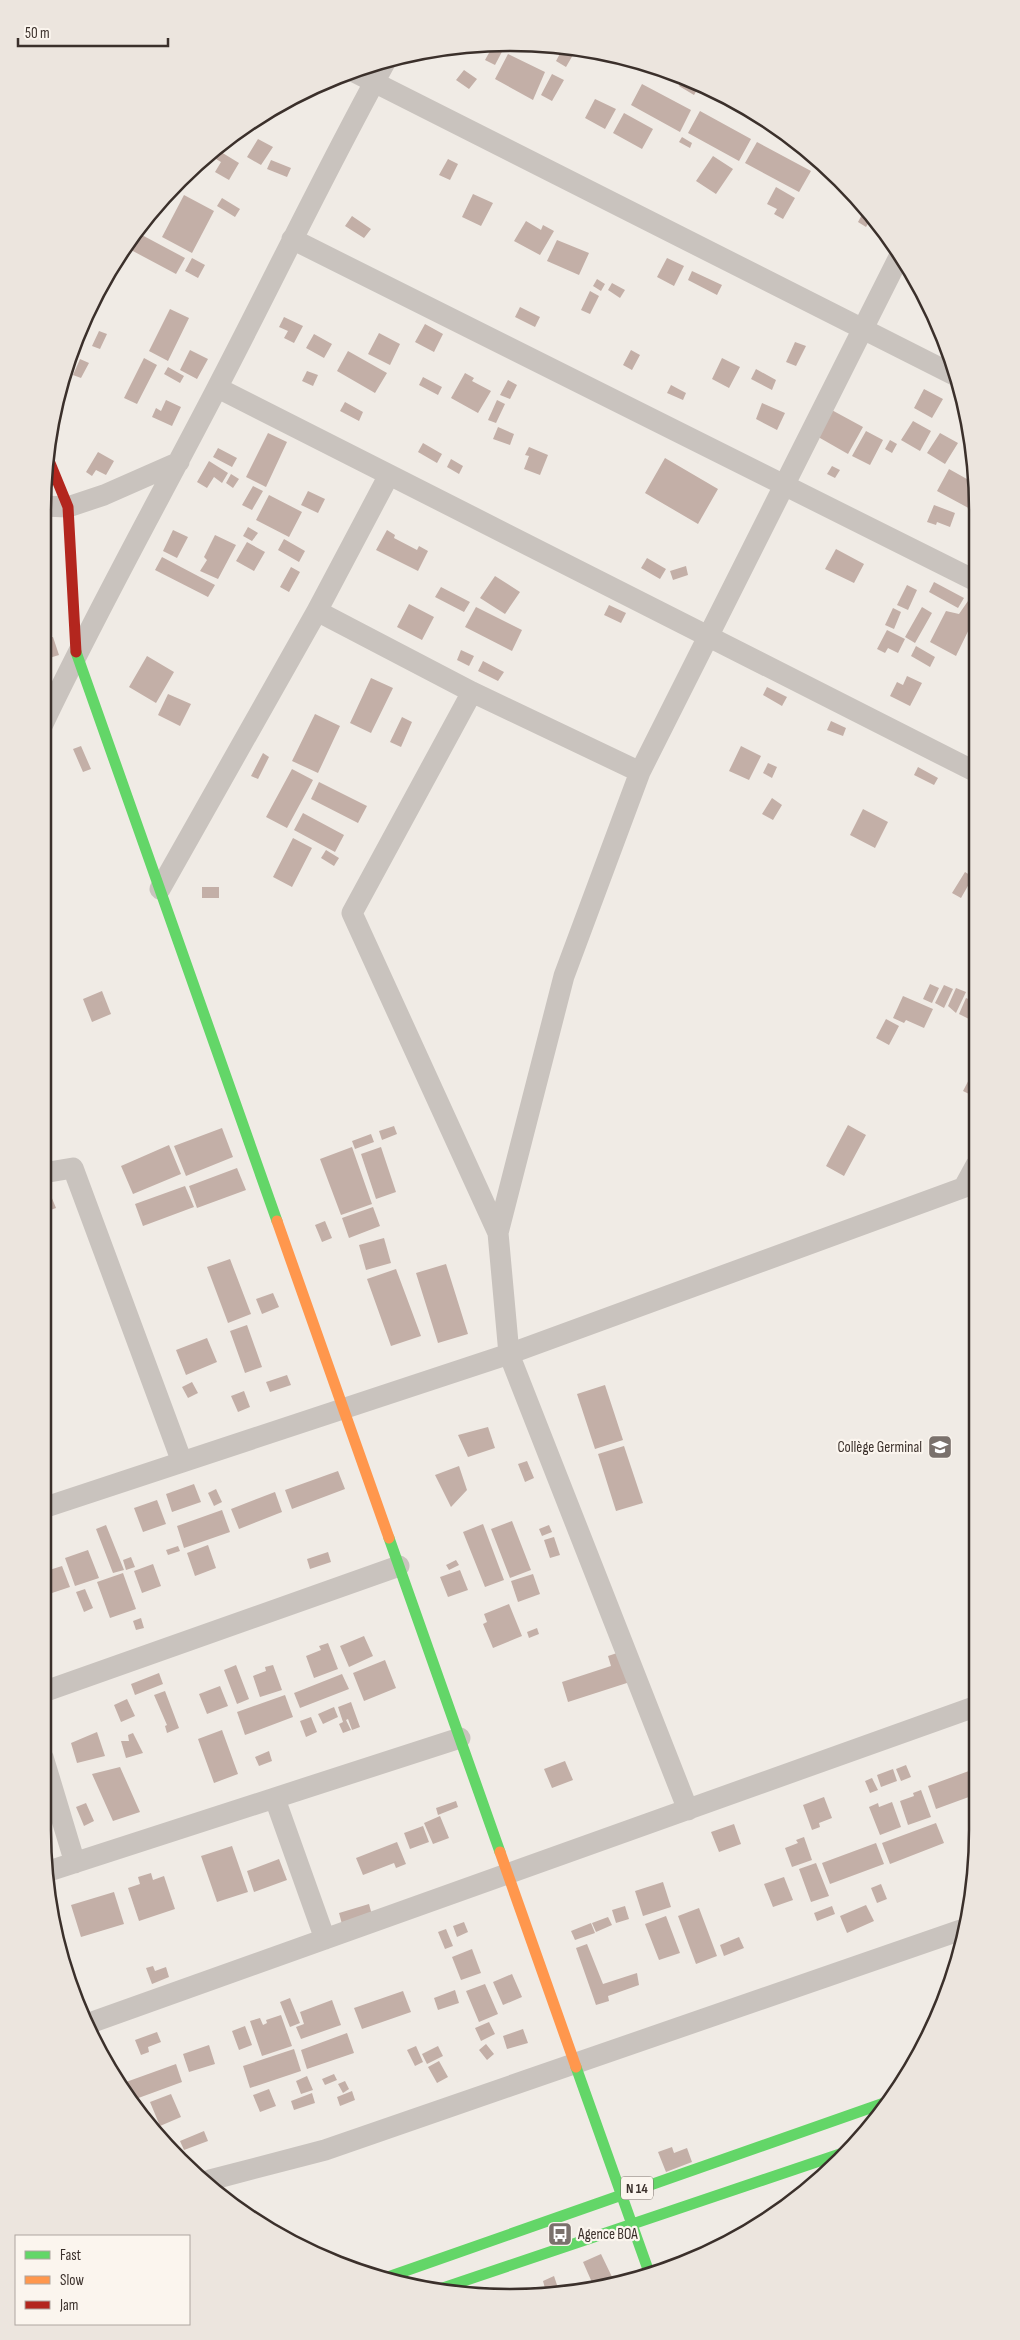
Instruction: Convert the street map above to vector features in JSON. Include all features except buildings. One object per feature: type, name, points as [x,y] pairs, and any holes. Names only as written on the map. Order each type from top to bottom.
[{"type":"street","points":[[51,705],[76,654],[218,388],[292,239],[381,70]]},
{"type":"street","points":[[362,76],[947,371]]},
{"type":"street","points":[[292,239],[969,578]]},
{"type":"street","points":[[498,1233],[564,976],[640,772],[896,263]]},
{"type":"street","points":[[218,388],[969,768]]},
{"type":"street","points":[[51,506],[68,507],[104,495],[178,462]]},
{"type":"street","points":[[53,470],[68,507],[76,654],[647,2267]]},
{"type":"street","points":[[160,889],[316,611],[388,475]]},
{"type":"street","points":[[316,611],[472,692],[640,772]]},
{"type":"street","points":[[472,692],[352,913],[498,1233],[509,1354],[688,1810]]},
{"type":"street","points":[[51,1172],[72,1168],[182,1462]]},
{"type":"street","points":[[51,1505],[509,1354],[969,1185]]},
{"type":"street","points":[[51,1689],[399,1566]]},
{"type":"street","points":[[94,2022],[969,1709]]},
{"type":"street","points":[[53,1870],[460,1738]]},
{"type":"street","points":[[51,1785],[76,1862]]},
{"type":"street","points":[[275,1799],[325,1939]]},
{"type":"street","points":[[213,2179],[325,2150],[957,1931]]},
{"type":"street","name":"N 14","points":[[396,2274],[876,2106]]},
{"type":"street","name":"N 14","points":[[451,2285],[831,2157]]},
{"type":"traffic: fast","points":[[76,652],[277,1221]]},
{"type":"traffic: fast","points":[[389,1538],[500,1852]]},
{"type":"traffic: fast","points":[[576,2067],[647,2267]]},
{"type":"traffic: fast","points":[[396,2274],[876,2106]]},
{"type":"traffic: fast","points":[[451,2285],[831,2157]]},
{"type":"traffic: slow","points":[[277,1221],[389,1538]]},
{"type":"traffic: slow","points":[[500,1852],[576,2067]]},
{"type":"traffic: jam","points":[[53,470],[68,507],[76,652]]},
{"type":"place","name":"Collège Germinal","points":[[940,1447]]},
{"type":"place","name":"Agence BOA","points":[[560,2234]]}]
